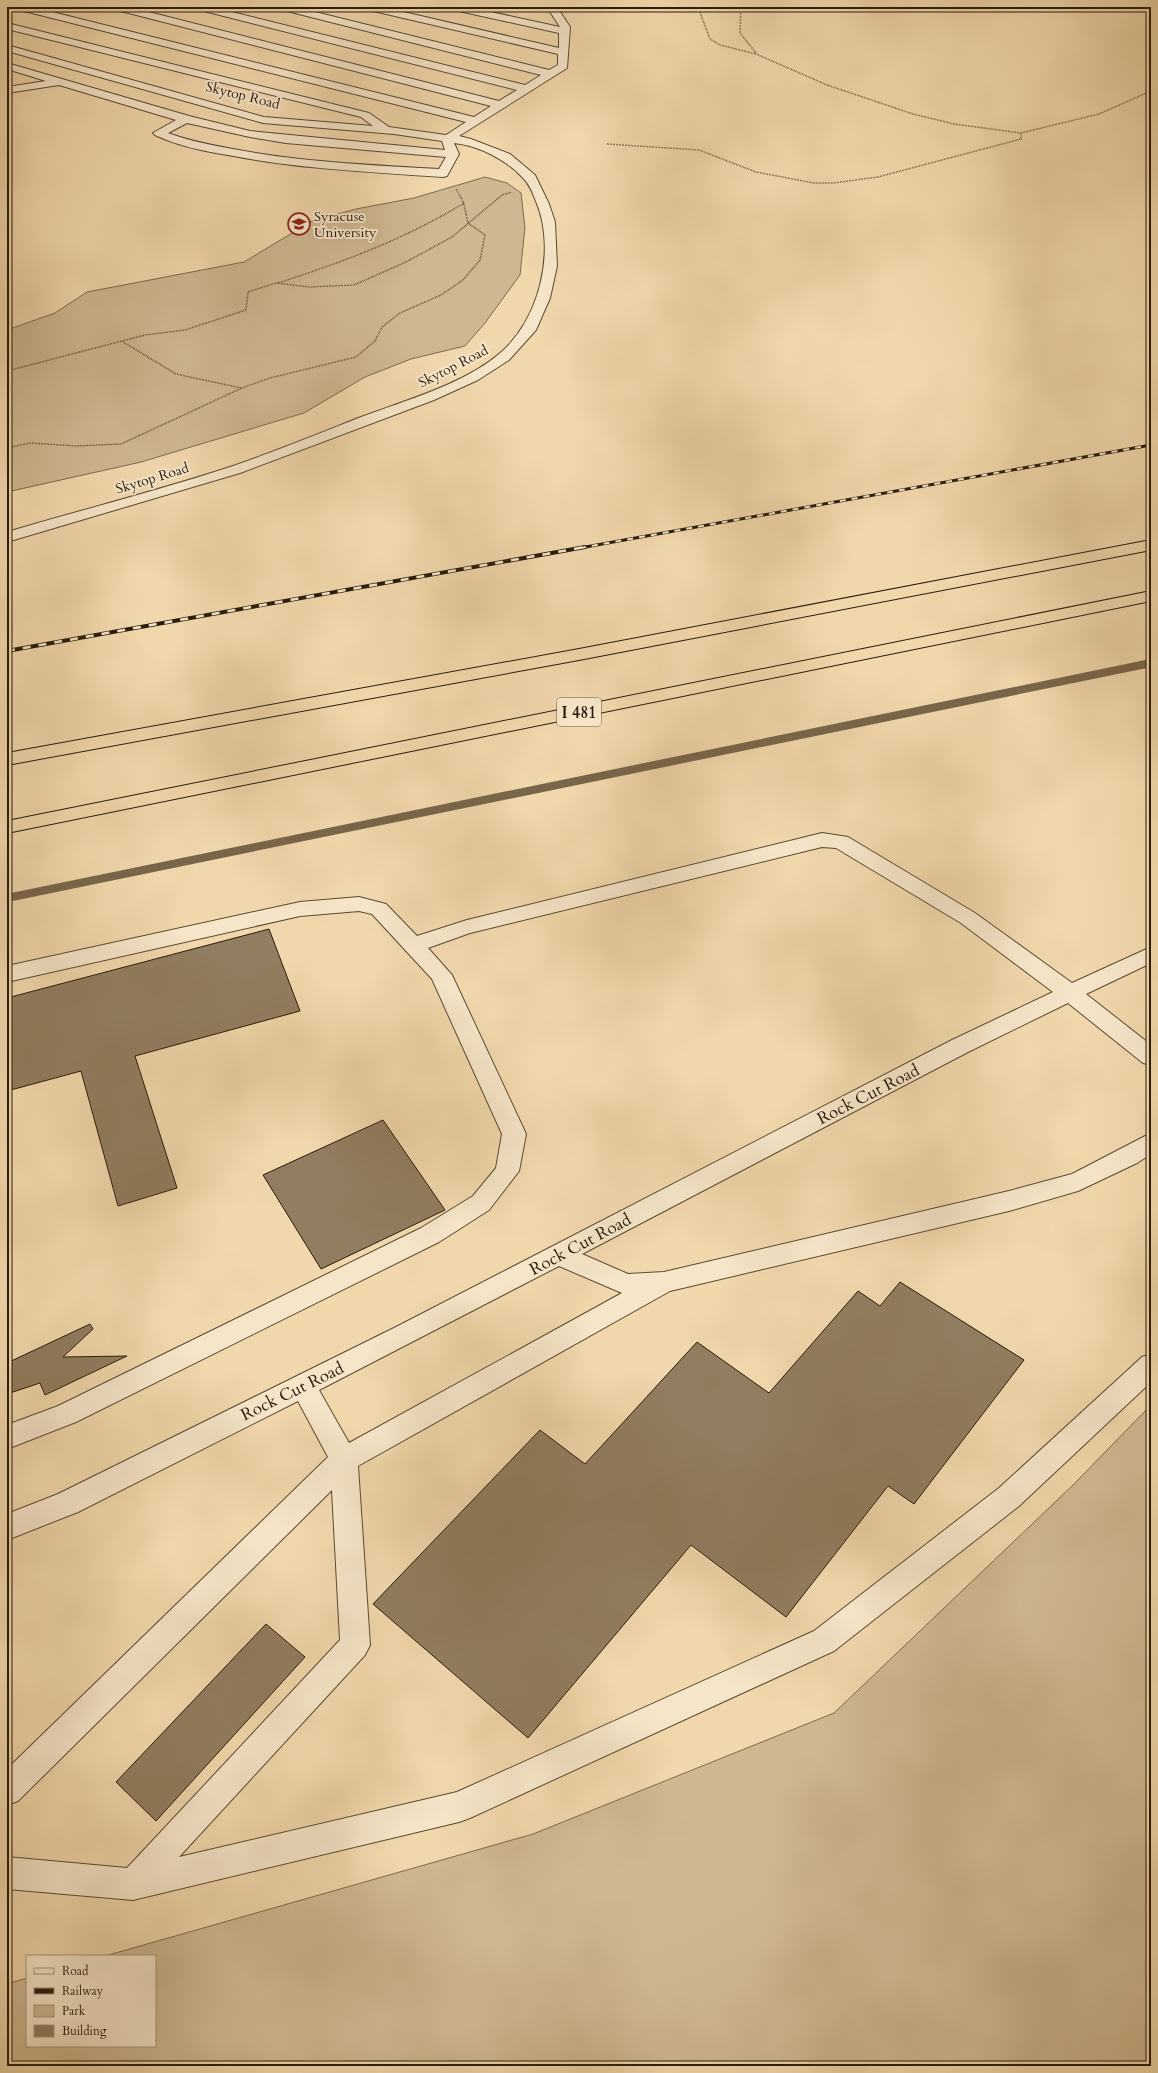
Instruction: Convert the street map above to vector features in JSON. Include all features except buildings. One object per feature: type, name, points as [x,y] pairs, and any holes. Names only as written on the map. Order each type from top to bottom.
[{"type":"highway","points":[[7,759],[489,672],[830,608],[1151,544]]},
{"type":"highway","name":"I 481","points":[[7,827],[1151,596]]},
{"type":"highway","points":[[7,839],[364,756]]},
{"type":"street","points":[[117,7],[500,106]]},
{"type":"street","points":[[200,7],[526,89]]},
{"type":"street","points":[[283,7],[550,74]]},
{"type":"street","points":[[369,7],[564,52]]},
{"type":"street","points":[[454,7],[565,31]]},
{"type":"street","points":[[16,8],[475,121]]},
{"type":"street","points":[[453,154],[447,139],[563,66],[565,27],[550,9]]},
{"type":"street","points":[[7,26],[366,115],[389,131]]},
{"type":"street","name":"Skytop Road","points":[[7,48],[263,120],[389,131],[467,141],[506,157],[531,178],[550,222],[550,266],[543,298],[529,330],[504,357],[489,368],[429,397],[234,470],[7,537]]},
{"type":"street","points":[[7,66],[186,119],[250,134],[286,139],[453,154]]},
{"type":"street","points":[[7,90],[61,81],[89,70]]},
{"type":"street","points":[[216,106],[159,133],[173,140],[241,154],[319,165],[442,172],[453,154]]},
{"type":"street","points":[[412,945],[467,928],[822,840],[841,842],[968,918],[1070,993],[1151,1057]]},
{"type":"street","points":[[7,974],[300,909],[359,904],[379,909],[441,975],[514,1134],[507,1171],[481,1203],[430,1235],[67,1414],[7,1437]]},
{"type":"street","name":"Rock Cut Road","points":[[7,1527],[68,1502],[405,1335],[960,1046],[1151,954]]},
{"type":"street","points":[[558,1255],[627,1284],[664,1282],[1009,1201],[1078,1182],[1129,1156],[1151,1142]]},
{"type":"street","points":[[7,1790],[344,1460],[664,1282]]},
{"type":"street","points":[[7,1873],[133,1884],[459,1807],[824,1641],[1008,1497],[1151,1365]]},
{"type":"street","points":[[133,1884],[355,1645],[344,1460],[303,1386]]},
{"type":"path","points":[[698,7],[710,39],[720,46],[756,54],[827,85],[913,114],[954,124],[1021,133],[1068,123],[1099,114],[1151,91]]},
{"type":"path","points":[[741,7],[740,32],[756,54]]},
{"type":"path","points":[[607,144],[700,150],[756,172],[814,183],[833,183],[878,178],[986,147],[1015,142],[1021,139],[1021,133]]},
{"type":"path","points":[[276,283],[309,287],[354,285],[406,262],[452,237],[502,195],[535,185]]},
{"type":"path","points":[[7,448],[30,443],[76,446],[120,444],[242,388],[270,378],[356,358],[375,341],[382,327],[400,313],[441,295],[463,280],[480,260],[485,235],[468,224],[464,203],[456,189]]},
{"type":"path","points":[[7,371],[144,335],[185,330],[246,310],[248,292],[332,266],[379,247],[442,217],[464,203]]},
{"type":"path","points":[[122,342],[176,374],[242,388]]},
{"type":"green space","points":[[485,177],[507,183],[521,193],[525,228],[520,275],[485,323],[465,346],[411,359],[365,377],[304,413],[141,462],[7,492],[7,330],[55,313],[87,292],[244,262],[312,221],[356,209],[414,198]]},
{"type":"green space","points":[[1151,1405],[1151,2066],[7,2066],[7,1984],[26,1978],[26,2047],[156,2047],[156,1955],[109,1955],[533,1834],[834,1713],[1073,1485]]},
{"type":"waterway","points":[[7,898],[1151,663]]},
{"type":"railway","points":[[580,548],[1151,445]]},
{"type":"railway","points":[[7,651],[585,547]]},
{"type":"place","name":"Syracuse University","points":[[299,224]]}]
